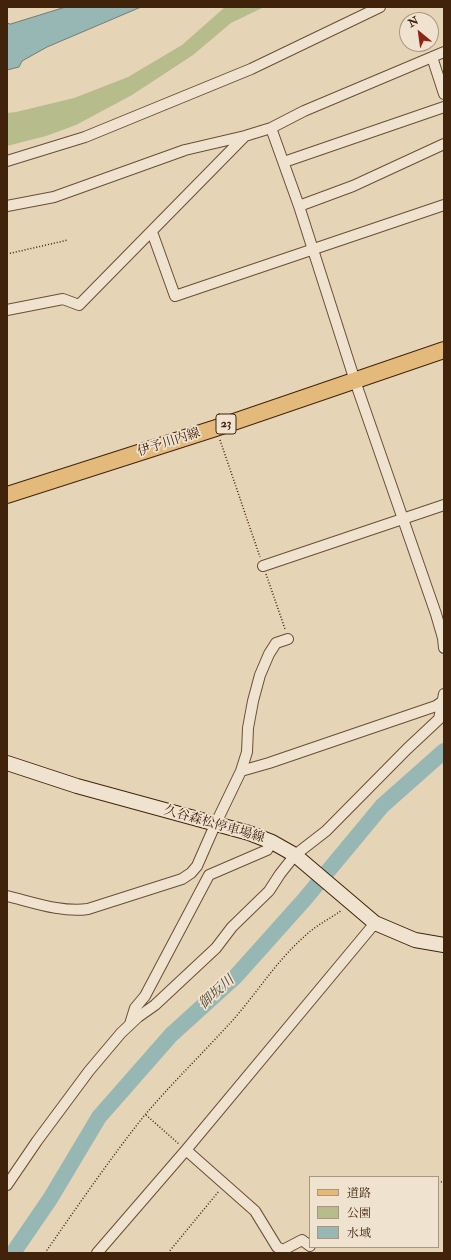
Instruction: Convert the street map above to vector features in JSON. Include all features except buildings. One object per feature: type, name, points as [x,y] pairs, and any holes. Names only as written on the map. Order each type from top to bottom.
[{"type":"main road","name":"伊予川内線","points":[[7,495],[216,428],[444,350]]},
{"type":"main road","name":"久谷森松停車場線","points":[[7,763],[77,786],[215,825],[249,833],[272,842],[297,857],[375,923],[414,940],[444,945]]},
{"type":"street","points":[[7,161],[85,137],[244,72],[380,7]]},
{"type":"street","points":[[7,206],[54,197],[185,150],[245,136],[271,128],[304,112],[444,52]]},
{"type":"street","points":[[432,57],[444,94]]},
{"type":"street","points":[[284,162],[444,107]]},
{"type":"street","points":[[271,128],[299,206],[355,380],[403,518],[440,611],[444,648]]},
{"type":"street","points":[[7,310],[64,299],[79,305],[245,136]]},
{"type":"street","points":[[299,206],[353,186],[444,144]]},
{"type":"street","points":[[152,232],[175,296],[444,205]]},
{"type":"street","points":[[263,566],[444,505]]},
{"type":"street","points":[[7,896],[61,909],[88,909],[182,879],[191,874],[197,866],[241,771],[247,752],[248,728],[260,675],[269,654],[276,643],[288,639]]},
{"type":"street","points":[[241,771],[270,763],[436,706],[444,698]]},
{"type":"street","points":[[7,1185],[37,1141],[88,1072],[121,1033],[155,1005],[216,948],[232,927],[269,891],[280,874],[326,831],[407,749],[439,719],[444,698]]},
{"type":"street","points":[[129,1026],[135,1008],[145,996],[209,875],[267,850],[272,842]]},
{"type":"street","points":[[97,1253],[186,1150],[375,923]]},
{"type":"street","points":[[186,1150],[255,1211],[277,1247],[283,1250],[302,1240],[309,1246]]},
{"type":"path","points":[[7,254],[68,240]]},
{"type":"path","points":[[216,428],[288,639]]},
{"type":"path","points":[[45,1253],[114,1154],[146,1115],[233,1019],[285,956],[304,936],[332,917],[348,900]]},
{"type":"path","points":[[146,1115],[186,1150]]},
{"type":"path","points":[[168,1253],[225,1184]]},
{"type":"green space","points":[[225,7],[264,7],[231,23],[193,55],[132,95],[76,125],[46,136],[7,146],[7,113],[74,98],[128,77],[182,45]]},
{"type":"water","points":[[66,7],[141,7],[47,47],[22,61],[19,67],[7,70],[7,23],[10,24]]},
{"type":"waterway","name":"御坂川","points":[[13,1253],[50,1199],[99,1117],[171,1035],[236,976],[304,900],[382,806],[444,751]]}]
